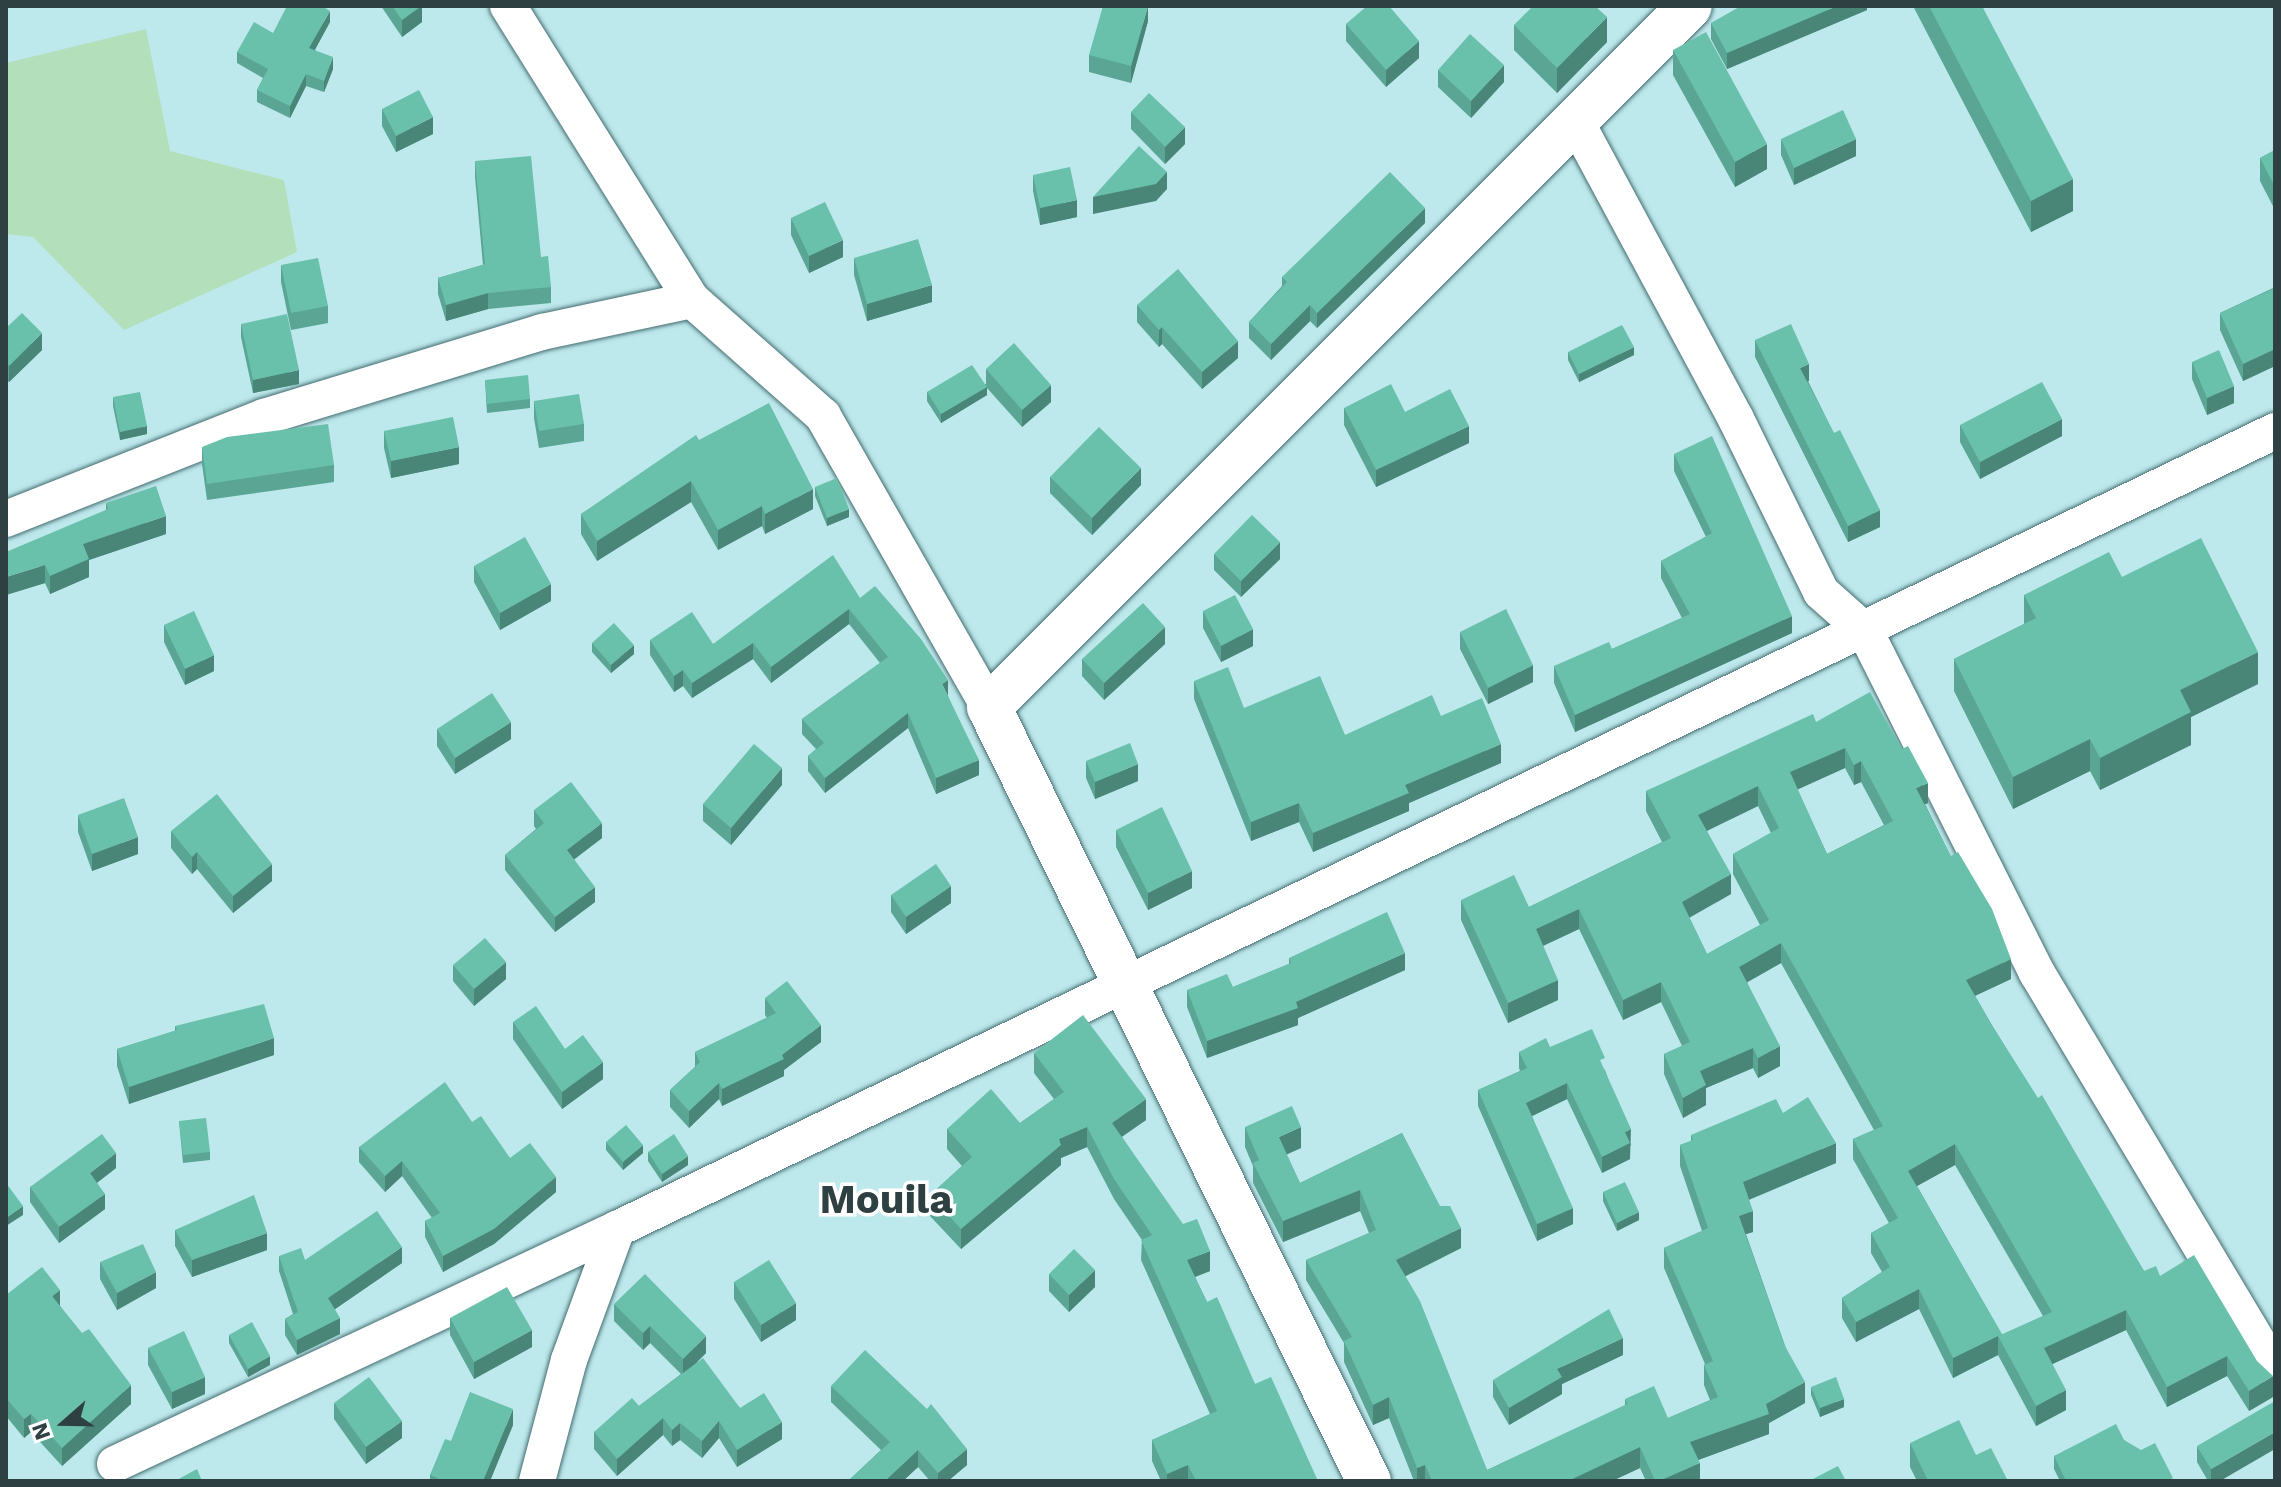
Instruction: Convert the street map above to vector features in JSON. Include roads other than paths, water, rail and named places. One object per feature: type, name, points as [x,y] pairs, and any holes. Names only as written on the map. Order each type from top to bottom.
[{"type":"street","points":[[508,6],[692,300],[823,416],[989,707],[1369,1481]]},
{"type":"street","points":[[989,707],[1682,9]]},
{"type":"street","points":[[1574,118],[1735,417],[1821,592],[1865,631],[2037,973],[2275,1370]]},
{"type":"street","points":[[6,519],[264,417],[542,332],[692,300]]},
{"type":"street","points":[[115,1464],[1125,987],[2275,431]]},
{"type":"street","points":[[537,1481],[569,1360],[617,1229]]},
{"type":"district","name":"Mouila","points":[[886,1200]]}]
